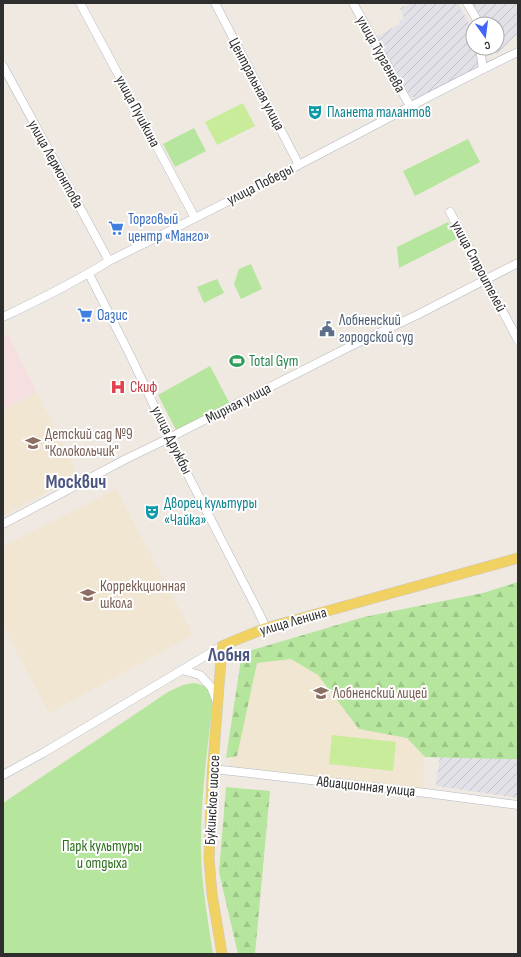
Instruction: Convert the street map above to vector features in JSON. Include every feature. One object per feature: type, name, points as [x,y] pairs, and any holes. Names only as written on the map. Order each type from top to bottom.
[{"type":"main road","name":"улица Ленина","points":[[222,646],[266,628],[518,558]]},
{"type":"main road","name":"Букинское шоссе","points":[[222,646],[213,769],[209,859],[212,894],[222,954]]},
{"type":"street","name":"улица Пушкина","points":[[80,3],[195,218]]},
{"type":"street","name":"Центральная улица","points":[[215,3],[299,164]]},
{"type":"street","name":"улица Тургенева","points":[[353,3],[410,106]]},
{"type":"street","points":[[468,3],[475,16]]},
{"type":"street","name":"улица Победы","points":[[3,317],[89,274],[109,262],[410,106],[518,52]]},
{"type":"street","points":[[481,56],[483,69]]},
{"type":"street","name":"улица Лермонтова","points":[[3,66],[109,262]]},
{"type":"street","name":"улица Строителей","points":[[450,212],[518,340]]},
{"type":"street","name":"Мирная улица","points":[[3,524],[102,471],[518,263]]},
{"type":"street","name":"улица Дружбы","points":[[89,274],[266,628]]},
{"type":"street","name":"улица Ленина","points":[[3,775],[43,753],[222,646]]},
{"type":"street","points":[[182,670],[200,675],[211,687],[218,703]]},
{"type":"street","name":"Авиационная улица","points":[[213,769],[518,805]]},
{"type":"shaded area","points":[[413,3],[458,3],[465,16],[465,56],[486,56],[489,62],[417,99],[412,97],[406,91],[376,37],[400,24],[399,21],[404,18],[400,8]]},
{"type":"shaded area","points":[[470,3],[518,3],[518,33],[505,46],[505,16],[477,16]]},
{"type":"shaded area","points":[[8,334],[37,392],[3,410],[3,336]]},
{"type":"shaded area","name":"Детский сад №9 \"Колокольчик\"","points":[[37,392],[78,475],[3,516],[3,410]]},
{"type":"shaded area","name":"Корреккционная школа","points":[[116,489],[193,635],[49,713],[3,626],[3,546]]},
{"type":"shaded area","name":"Лобненский лицей","points":[[370,630],[425,745],[423,790],[229,767],[242,672],[276,650]]},
{"type":"shaded area","points":[[440,754],[518,757],[518,798],[436,786]]},
{"type":"green space","points":[[243,103],[255,126],[217,145],[205,122]]},
{"type":"green space","points":[[194,128],[206,151],[175,167],[163,144]]},
{"type":"green space","points":[[468,139],[480,162],[415,196],[403,171]]},
{"type":"green space","points":[[448,222],[458,238],[399,268],[397,247]]},
{"type":"green space","points":[[251,264],[262,289],[241,299],[234,284],[239,269]]},
{"type":"green space","points":[[217,279],[224,293],[204,303],[197,287]]},
{"type":"green space","points":[[210,366],[230,404],[176,430],[158,395]]},
{"type":"green space","points":[[518,582],[518,759],[425,757],[407,738],[359,729],[318,675],[291,659],[257,663],[237,756],[226,758],[242,653],[364,617],[483,593]]},
{"type":"green space","name":"Парк культуры и отдыха","points":[[194,683],[207,688],[213,701],[204,778],[201,854],[213,954],[3,954],[3,803],[168,692],[183,685]]},
{"type":"green space","points":[[332,735],[396,742],[393,771],[329,764]]},
{"type":"green space","points":[[226,787],[270,791],[255,954],[238,954],[219,872]]},
{"type":"place","name":"Планета талантов","points":[[315,112]]},
{"type":"place","name":"Торговый центр «Манго»","points":[[116,228]]},
{"type":"place","name":"Оазис","points":[[85,315]]},
{"type":"place","name":"Лобненский городской суд","points":[[327,329]]},
{"type":"place","name":"Total Gym","points":[[237,361]]},
{"type":"place","name":"Скиф","points":[[118,387]]},
{"type":"place","name":"Детский сад №9 \"Колокольчик\"","points":[[33,443]]},
{"type":"place","name":"Дворец культуры «Чайка»","points":[[152,512]]},
{"type":"place","name":"Корреккционная школа","points":[[88,595]]},
{"type":"place","name":"Лобненский лицей","points":[[321,693]]},
{"type":"district","name":"Москвич","points":[[76,481]]},
{"type":"district","name":"Лобня","points":[[229,654]]}]
